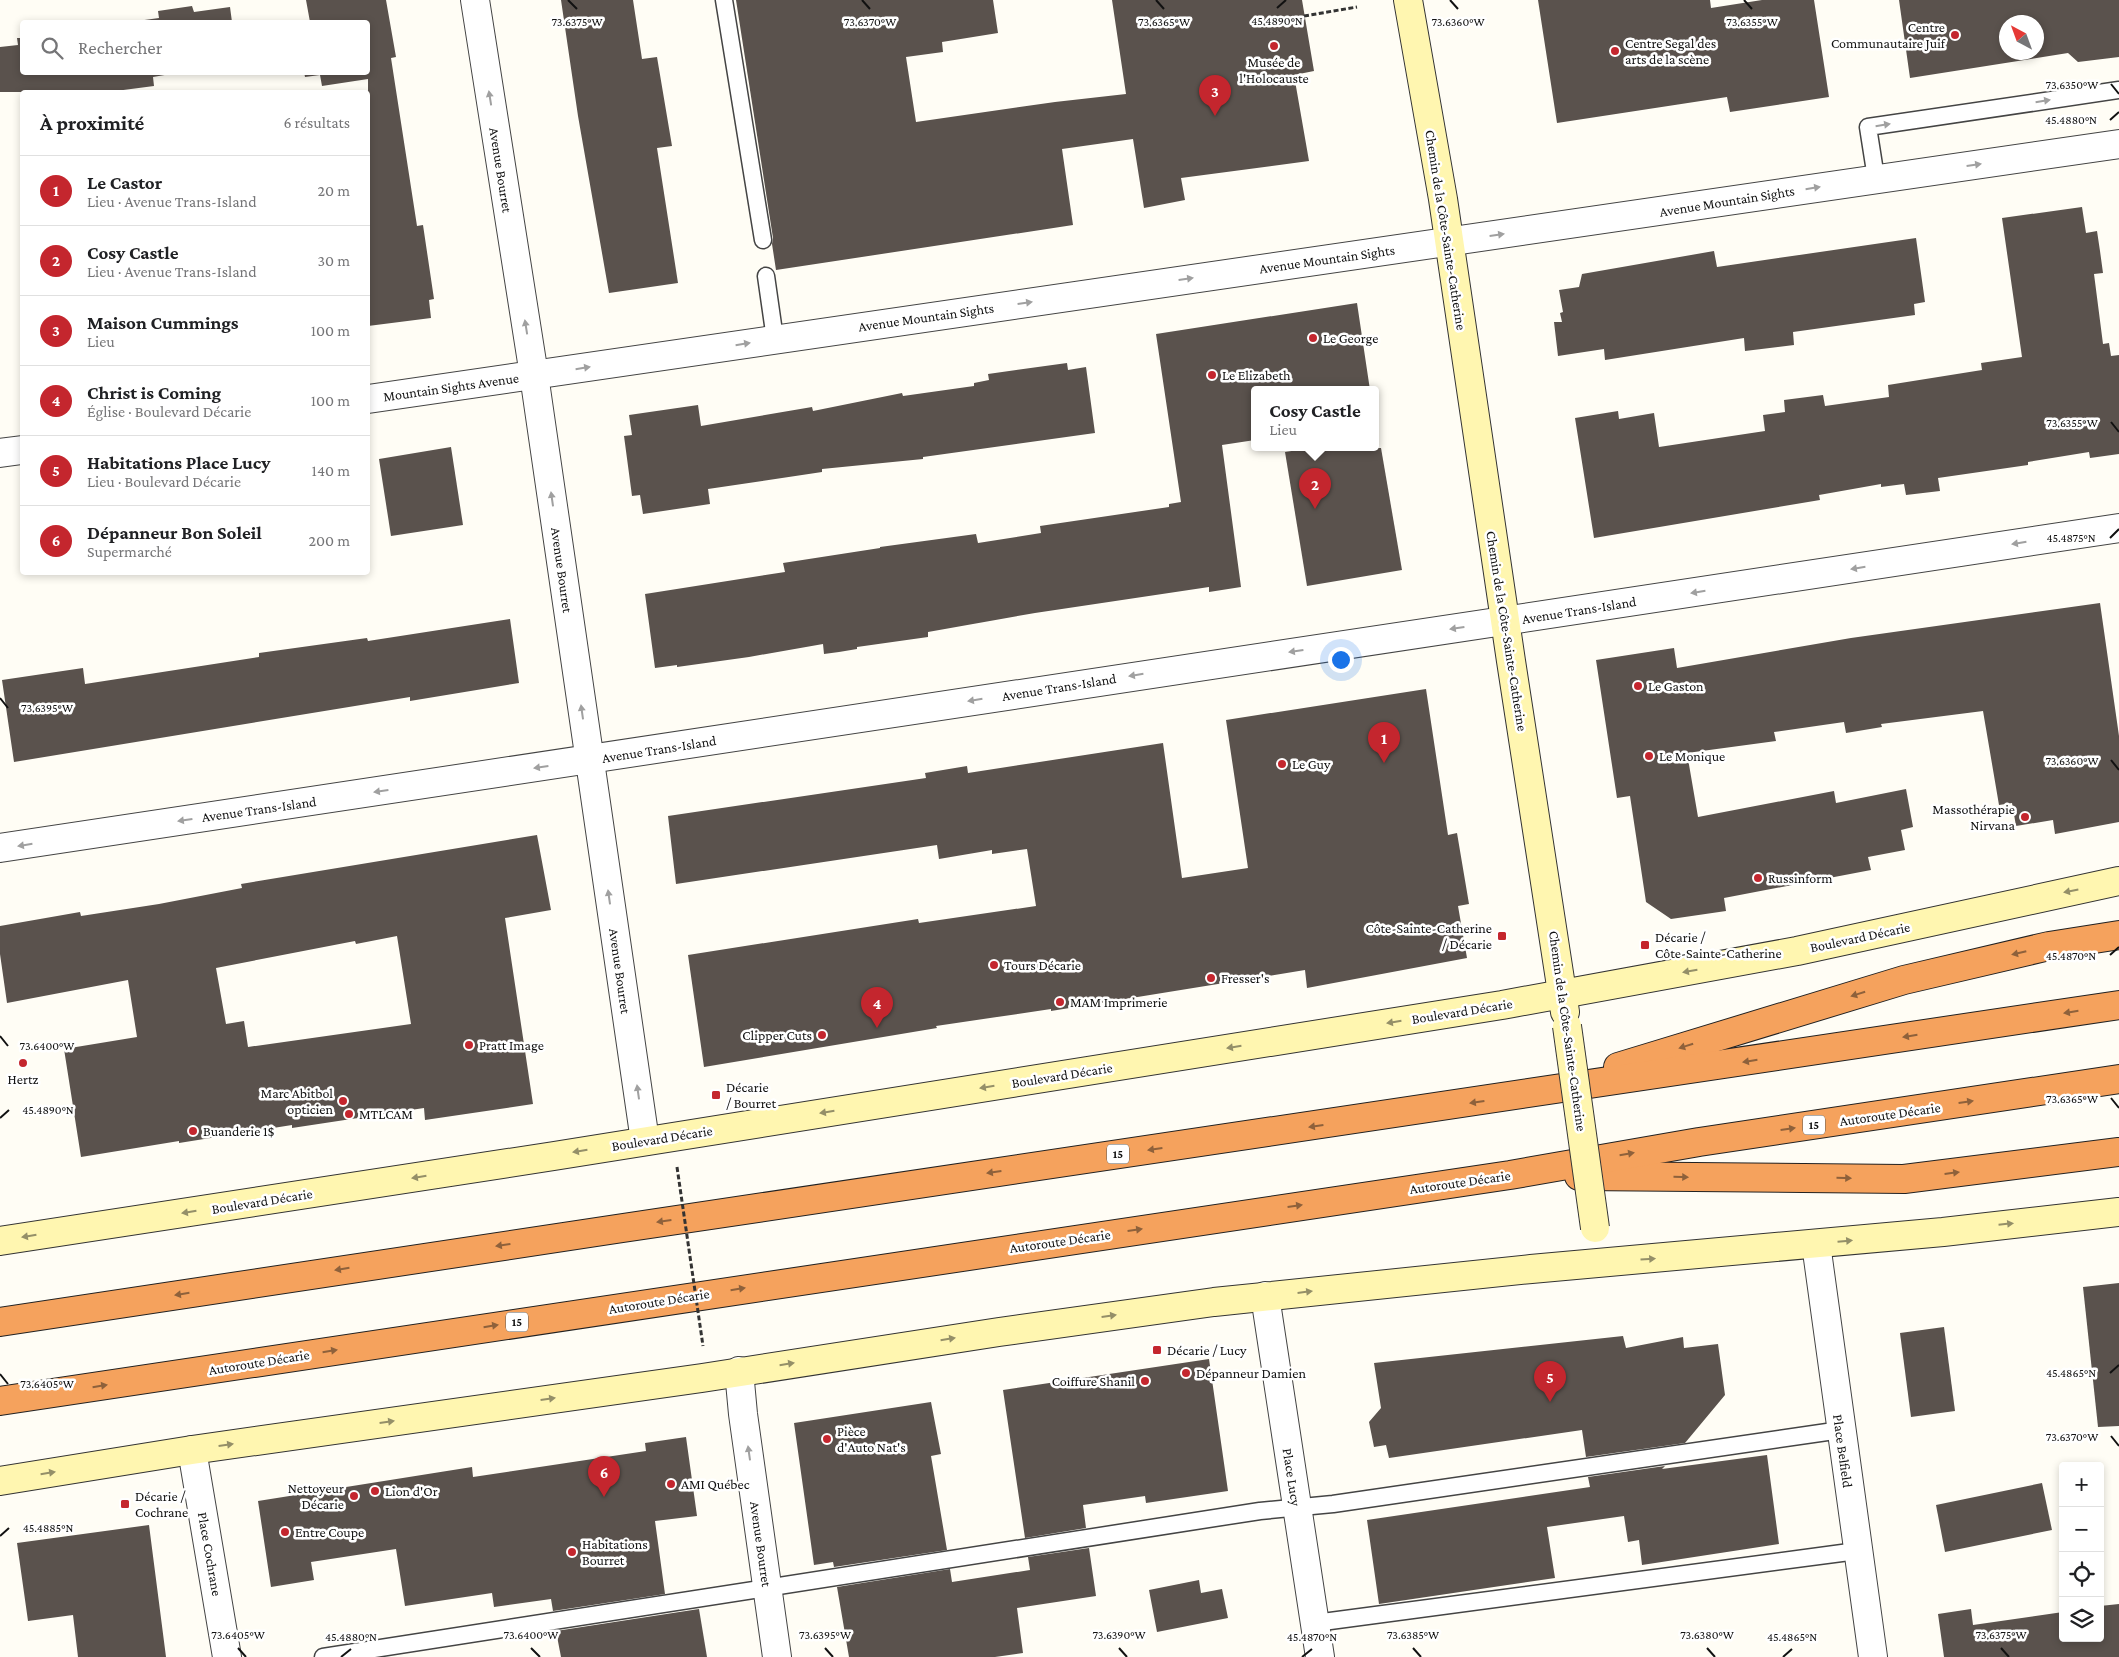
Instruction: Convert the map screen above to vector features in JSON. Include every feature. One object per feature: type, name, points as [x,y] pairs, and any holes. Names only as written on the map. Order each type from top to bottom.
[{"type":"highway","points":[[1525,1095],[1904,980],[2049,946],[2119,934]]},
{"type":"highway","name":"15","points":[[0,1322],[418,1257],[1525,1095],[2119,1005]]},
{"type":"highway","name":"Autoroute Décarie","points":[[0,1401],[1510,1175],[1699,1142],[2119,1079]]},
{"type":"highway","points":[[1510,1175],[1904,1179],[2119,1152]]},
{"type":"main road","name":"Chemin de la Côte-Sainte-Catherine","points":[[1408,0],[1428,111],[1563,994],[1600,1263]]},
{"type":"main road","name":"Boulevard Décarie","points":[[0,1241],[645,1141],[1563,994],[1797,951],[2119,881]]},
{"type":"main road","points":[[0,1481],[192,1450],[1063,1322],[1264,1296],[1816,1244],[2119,1212]]},
{"type":"street","name":"Avenue Bourret","points":[[474,0],[534,375],[645,1141]]},
{"type":"street","name":"Avenue Mountain Sights","points":[[534,375],[2119,144]]},
{"type":"street","name":"Mountain Sights Avenue","points":[[370,399],[534,375]]},
{"type":"street","points":[[0,453],[20,450]]},
{"type":"street","name":"Avenue Trans-Island","points":[[0,848],[2119,528]]},
{"type":"street","name":"Place Belfield","points":[[1816,1244],[1873,1657]]},
{"type":"street","name":"Place Lucy","points":[[1264,1296],[1320,1657]]},
{"type":"street","name":"Avenue Bourret","points":[[739,1371],[743,1414],[777,1657]]},
{"type":"street","name":"Place Cochrane","points":[[192,1450],[227,1657]]},
{"type":"lane","points":[[724,0],[763,240]]},
{"type":"lane","points":[[1876,178],[1868,127],[2119,90]]},
{"type":"lane","points":[[766,276],[775,340]]},
{"type":"lane","points":[[322,1657],[1260,1511],[1297,1508],[1841,1430]]},
{"type":"lane","points":[[1315,1623],[1857,1550]]},
{"type":"path","points":[[1304,16],[1357,7]]},
{"type":"path","points":[[677,1167],[703,1346]]},
{"type":"building","points":[[306,0],[386,0],[396,57],[391,58],[417,226],[423,225],[434,299],[429,300],[431,318],[370,326],[370,90],[368,90],[368,79],[322,86],[320,75],[370,75],[370,20],[310,20]]},
{"type":"building","points":[[561,0],[633,0],[642,59],[657,57],[672,146],[657,148],[678,283],[609,293],[578,116]]},
{"type":"building","points":[[736,0],[993,0],[998,33],[942,42],[943,52],[906,57],[916,122],[1126,94],[1112,0],[1302,0],[1314,71],[1294,75],[1309,161],[1181,178],[1185,200],[1144,208],[1133,139],[1062,149],[1073,225],[776,270],[772,244],[773,238]]},
{"type":"building","points":[[1538,0],[1710,0],[1711,8],[1762,0],[1814,0],[1829,97],[1730,112],[1727,97],[1557,123]]},
{"type":"building","name":"Centre Communautaire Juif","points":[[1899,0],[2119,0],[2119,57],[2078,62],[2068,53],[2044,57],[2044,15],[1999,15],[1999,60],[2024,60],[1910,78]]},
{"type":"building","points":[[192,6],[194,12],[230,7],[232,20],[144,20],[159,18],[158,11]]},
{"type":"building","points":[[17,38],[20,38],[20,75],[165,75],[153,77],[154,86],[123,90],[20,90],[20,92],[0,92],[0,47],[18,45]]},
{"type":"building","points":[[2082,207],[2086,233],[2097,231],[2103,273],[2094,274],[2103,344],[2109,343],[2111,356],[2119,355],[2119,454],[2090,458],[2089,452],[2028,462],[2028,465],[1938,478],[1940,491],[1906,495],[1904,484],[1881,487],[1881,484],[1819,495],[1820,500],[1594,538],[1575,418],[1618,411],[1619,419],[1654,413],[1659,447],[1765,431],[1763,415],[1785,412],[1784,400],[1823,395],[1825,406],[1889,397],[1888,385],[1982,370],[1981,363],[2022,357],[2002,218]]},
{"type":"building","points":[[1916,238],[1925,302],[1914,304],[1915,315],[1793,332],[1794,345],[1745,351],[1744,338],[1605,360],[1604,349],[1558,356],[1554,322],[1562,322],[1560,313],[1563,312],[1559,290],[1579,287],[1582,274],[1714,251],[1717,267]]},
{"type":"building","points":[[1357,303],[1369,386],[1251,386],[1251,441],[1222,445],[1241,587],[1209,592],[1209,587],[1035,613],[928,632],[928,637],[857,647],[857,649],[839,652],[824,654],[823,644],[749,657],[677,667],[677,665],[655,668],[645,594],[785,572],[783,563],[976,534],[978,543],[1041,533],[1040,526],[1169,507],[1169,504],[1181,502],[1156,334]]},
{"type":"building","points":[[1067,363],[1068,370],[1086,367],[1095,433],[923,457],[923,459],[822,469],[822,472],[708,489],[710,504],[643,514],[640,495],[632,496],[624,436],[632,435],[629,415],[698,405],[701,426],[812,407],[813,411],[902,393],[903,396],[974,386],[974,383],[989,380],[988,374]]},
{"type":"building","points":[[451,447],[463,525],[391,536],[379,459]]},
{"type":"building","points":[[1379,448],[1381,448],[1402,570],[1307,586],[1285,452],[1379,451]]},
{"type":"building","points":[[2100,603],[2119,736],[2119,822],[2055,834],[2053,820],[2016,826],[2012,803],[1999,805],[1983,711],[1881,724],[1882,727],[1846,733],[1844,722],[1774,732],[1776,741],[1687,753],[1698,817],[1834,791],[1836,803],[1906,789],[1913,827],[1901,830],[1905,850],[1868,857],[1871,870],[1724,898],[1726,911],[1671,919],[1646,902],[1630,796],[1617,798],[1596,660],[1674,648],[1677,668],[1851,638]]},
{"type":"building","points":[[510,619],[519,683],[410,701],[410,697],[14,762],[2,680],[83,668],[85,684],[259,657],[259,653],[367,638],[368,641]]},
{"type":"building","points":[[1426,689],[1448,835],[1457,833],[1469,904],[1458,906],[1467,958],[1307,988],[1305,970],[1051,1011],[1051,1009],[936,1026],[937,1028],[704,1067],[688,955],[918,919],[919,923],[1036,906],[1027,849],[992,854],[992,850],[939,859],[937,845],[676,884],[668,816],[926,778],[925,773],[967,766],[968,773],[1163,743],[1182,878],[1248,868],[1226,720]]},
{"type":"building","points":[[537,835],[551,910],[505,918],[533,1104],[425,1120],[424,1108],[292,1128],[292,1125],[179,1143],[179,1141],[81,1157],[64,1049],[137,1037],[128,980],[7,1003],[0,954],[0,926],[80,912],[81,916],[159,904],[242,888],[241,884]],"holes":[[[397,936],[411,1024],[248,1047],[244,1021],[226,1024],[216,968],[355,941],[356,944]]]},
{"type":"building","points":[[2119,1283],[2119,1426],[2098,1427],[2083,1287]]},
{"type":"building","points":[[1944,1327],[1955,1411],[1911,1417],[1900,1333]]},
{"type":"building","points":[[1623,1336],[1626,1348],[1683,1337],[1684,1348],[1718,1344],[1725,1395],[1685,1443],[1586,1457],[1582,1430],[1389,1458],[1386,1445],[1374,1447],[1369,1422],[1381,1408],[1374,1363]]},
{"type":"building","points":[[1209,1359],[1228,1491],[1146,1503],[1145,1496],[1083,1505],[1086,1528],[1025,1538],[1003,1390]]},
{"type":"building","points":[[931,1402],[941,1454],[931,1456],[947,1550],[834,1567],[833,1562],[814,1565],[794,1423]]},
{"type":"building","points":[[686,1437],[697,1516],[655,1521],[665,1594],[553,1611],[551,1599],[494,1607],[492,1593],[405,1606],[396,1549],[311,1562],[314,1580],[271,1587],[258,1501],[472,1467],[473,1477],[646,1451],[645,1443]]},
{"type":"building","points":[[1767,1455],[1779,1544],[1642,1565],[1639,1540],[1628,1542],[1624,1516],[1547,1527],[1555,1578],[1379,1604],[1367,1520],[1590,1487],[1588,1477],[1665,1466],[1662,1469]]},
{"type":"building","points":[[2042,1483],[2052,1530],[1945,1552],[1936,1505]]},
{"type":"building","points":[[149,1525],[166,1657],[78,1657],[73,1615],[28,1621],[17,1543]]},
{"type":"building","points":[[1089,1548],[1096,1596],[1017,1608],[1023,1653],[995,1657],[849,1657],[837,1587],[950,1569],[952,1582],[1030,1570],[1028,1557]]},
{"type":"building","points":[[1199,1580],[1201,1593],[1222,1589],[1228,1618],[1157,1632],[1149,1590]]},
{"type":"building","points":[[2119,1604],[2119,1657],[1944,1657],[1938,1614],[1971,1609],[1973,1625],[2059,1613],[2059,1642],[2104,1642],[2104,1606]]},
{"type":"building","points":[[699,1609],[707,1657],[561,1657],[556,1631]]},
{"type":"place","name":"Centre Communautaire Juif","points":[[1955,35]]},
{"type":"place","name":"Musée de l'Holocauste","points":[[1274,46]]},
{"type":"place","name":"Centre Segal des arts de la scène","points":[[1615,51]]},
{"type":"place","name":"Maison Cummings","points":[[1215,116]]},
{"type":"place","name":"Le George","points":[[1313,338]]},
{"type":"place","name":"Le Elizabeth","points":[[1212,375]]},
{"type":"place","name":"Cosy Castle","points":[[1315,509]]},
{"type":"place","name":"Le Gaston","points":[[1638,686]]},
{"type":"place","name":"Le Monique","points":[[1649,756]]},
{"type":"place","name":"Le Castor","points":[[1384,763]]},
{"type":"place","name":"Le Guy","points":[[1282,764]]},
{"type":"place","name":"Massothérapie Nirvana","points":[[2025,817]]},
{"type":"place","name":"Russinform","points":[[1758,878]]},
{"type":"place","name":"Côte-Sainte-Catherine / Décarie","points":[[1502,936]]},
{"type":"place","name":"Décarie / Côte-Sainte-Catherine","points":[[1645,945]]},
{"type":"place","name":"Tours Décarie","points":[[994,965]]},
{"type":"place","name":"Fresser's","points":[[1211,978]]},
{"type":"place","name":"MAM Imprimerie","points":[[1060,1002]]},
{"type":"place","name":"Christ is Coming","points":[[877,1028]]},
{"type":"place","name":"Clipper Cuts","points":[[822,1035]]},
{"type":"place","name":"Pratt Image","points":[[469,1045]]},
{"type":"place","name":"Hertz","points":[[23,1063]]},
{"type":"place","name":"Décarie / Bourret","points":[[716,1095]]},
{"type":"place","name":"Marc Abitbol opticien","points":[[343,1101]]},
{"type":"place","name":"MTLCAM","points":[[349,1114]]},
{"type":"place","name":"Buanderie 1$","points":[[193,1131]]},
{"type":"place","name":"Décarie / Lucy","points":[[1157,1350]]},
{"type":"place","name":"Dépanneur Damien","points":[[1186,1373]]},
{"type":"place","name":"Coiffure Shanil","points":[[1145,1381]]},
{"type":"place","name":"Habitations Place Lucy","points":[[1550,1402]]},
{"type":"place","name":"Pièce d'Auto Nat's","points":[[827,1439]]},
{"type":"place","name":"AMI Québec","points":[[671,1484]]},
{"type":"place","name":"Lion d'Or","points":[[375,1491]]},
{"type":"place","name":"Nettoyeur Décarie","points":[[354,1496]]},
{"type":"place","name":"Dépanneur Bon Soleil","points":[[604,1497]]},
{"type":"place","name":"Décarie / Cochrane","points":[[125,1504]]},
{"type":"place","name":"Entre Coupe","points":[[285,1532]]},
{"type":"place","name":"Habitations Bourret","points":[[572,1552]]}]
